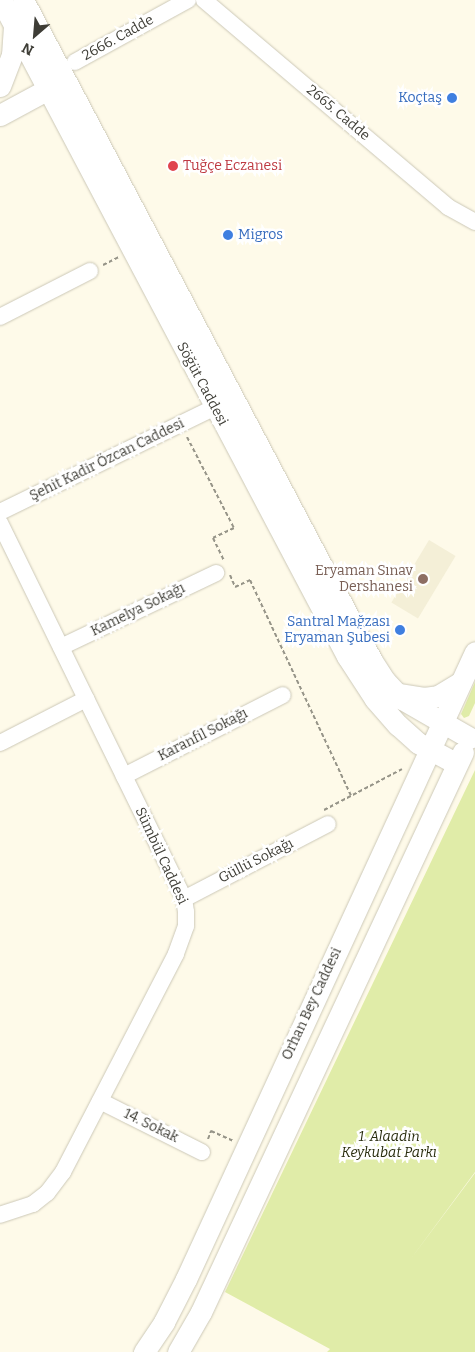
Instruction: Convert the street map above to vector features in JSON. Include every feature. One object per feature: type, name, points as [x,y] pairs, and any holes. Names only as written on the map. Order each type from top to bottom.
[{"type":"main road","name":"Söğüt Caddesi","points":[[1,0],[14,25],[45,63],[62,77],[358,636],[385,681],[408,704],[441,722],[473,735]]},
{"type":"main road","name":"Söğüt Caddesi","points":[[23,0],[45,63]]},
{"type":"main road","points":[[0,87],[11,62],[14,25]]},
{"type":"main road","points":[[0,87],[45,63]]},
{"type":"main road","name":"Söğüt Caddesi","points":[[62,77],[132,250],[322,612],[361,679],[398,724],[427,753],[457,764]]},
{"type":"main road","points":[[0,115],[62,77]]},
{"type":"main road","name":"Orhan Bey Caddesi","points":[[144,1352],[164,1322],[182,1287],[441,722],[475,652]]},
{"type":"main road","points":[[394,692],[410,697],[424,698],[438,696],[460,683]]},
{"type":"main road","points":[[178,1352],[201,1312],[457,764],[473,735]]},
{"type":"street","name":"2666. Cadde","points":[[62,77],[188,0]]},
{"type":"street","name":"2665. Cadde","points":[[204,0],[448,207],[475,222]]},
{"type":"street","points":[[0,317],[90,271]]},
{"type":"street","name":"Şehit Kadir Özcan Caddesi","points":[[0,512],[215,407]]},
{"type":"street","name":"Sümbül Caddesi","points":[[0,523],[184,899],[186,912],[182,940],[63,1172],[47,1194],[27,1207],[0,1215]]},
{"type":"street","name":"Kamelya Sokağı","points":[[61,648],[216,573]]},
{"type":"street","name":"Karanfil Sokağı","points":[[124,776],[283,694]]},
{"type":"street","points":[[0,743],[86,699]]},
{"type":"street","name":"Güllü Sokağı","points":[[184,899],[328,824]]},
{"type":"street","name":"14. Sokak","points":[[100,1101],[202,1152]]},
{"type":"path","points":[[90,271],[132,250]]},
{"type":"path","points":[[180,424],[234,528],[213,538],[236,586],[250,580],[352,796]]},
{"type":"path","points":[[328,824],[322,812],[427,753]]},
{"type":"path","points":[[202,1152],[211,1131],[246,1147]]},
{"type":"shaded area","name":"Eryaman Sınav Dershanesi","points":[[429,540],[456,556],[418,619],[391,603]]},
{"type":"green space","points":[[475,682],[475,703],[469,716],[464,718],[461,714]]},
{"type":"green space","name":"1. Alaadin Keykubat Parkı","points":[[475,770],[475,1172],[410,1260],[475,1173],[475,1352],[327,1352],[330,1349],[225,1292]]},
{"type":"place","name":"Koçtaş","points":[[452,98]]},
{"type":"place","name":"Tuğçe Eczanesi","points":[[173,166]]},
{"type":"place","name":"Migros","points":[[228,235]]},
{"type":"place","name":"Eryaman Sınav Dershanesi","points":[[423,579]]},
{"type":"place","name":"Santral Mağzası Eryaman Şubesi","points":[[400,630]]}]
